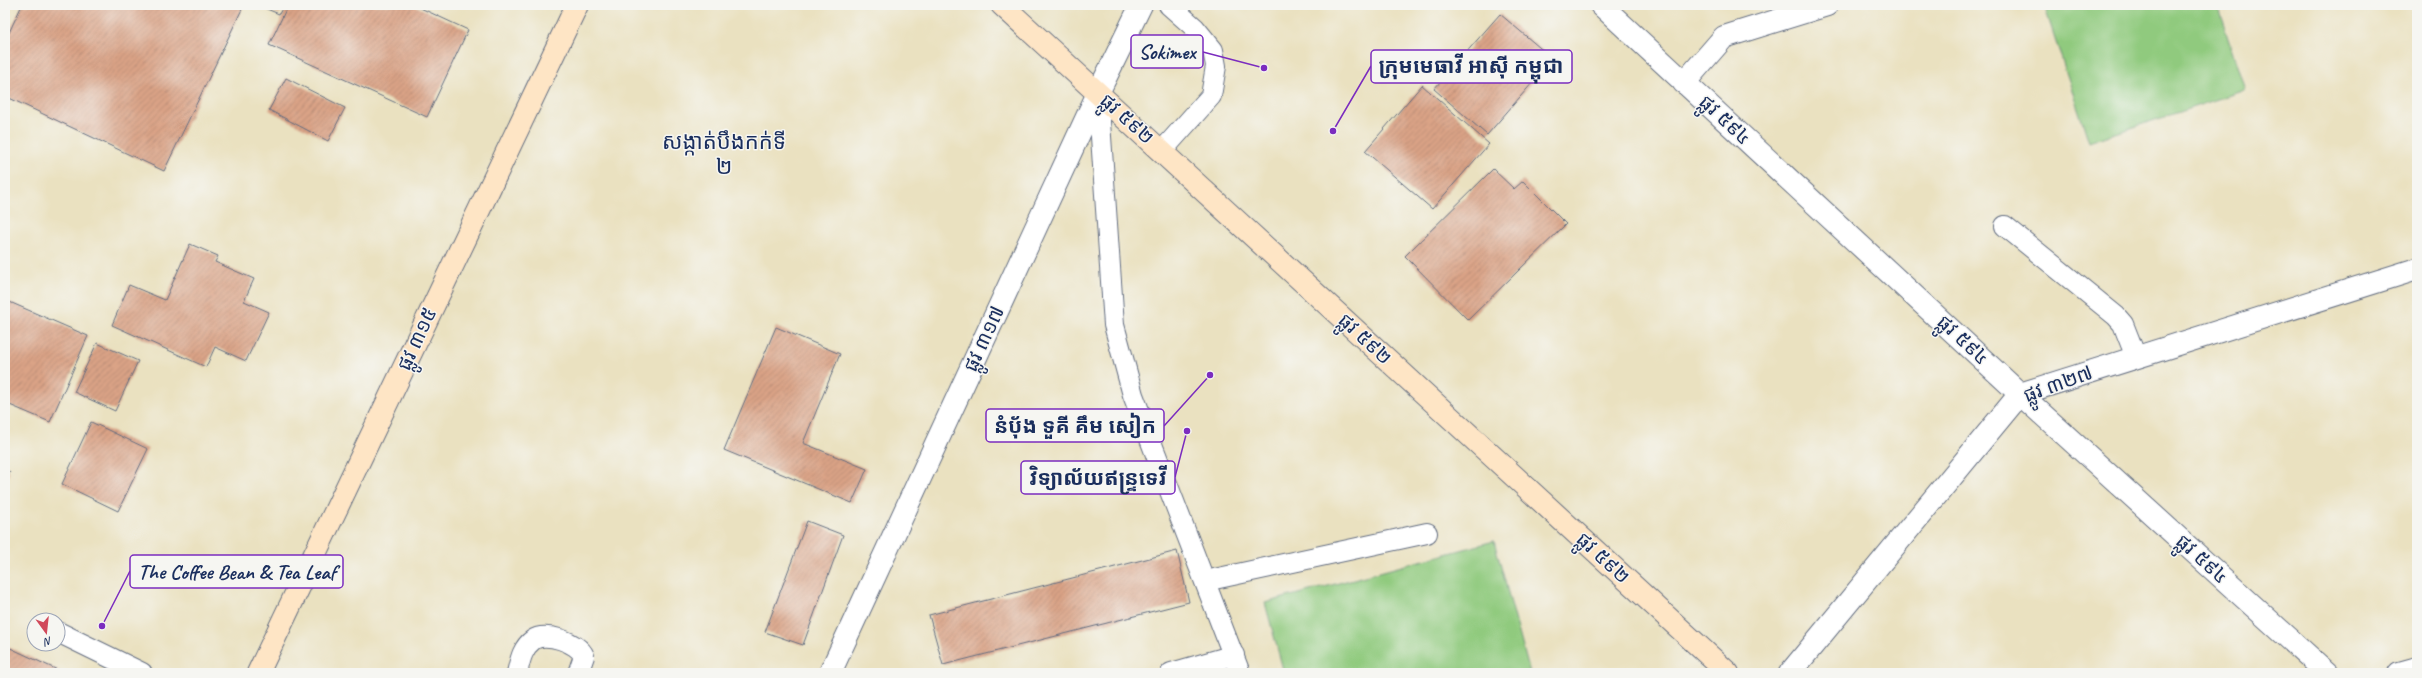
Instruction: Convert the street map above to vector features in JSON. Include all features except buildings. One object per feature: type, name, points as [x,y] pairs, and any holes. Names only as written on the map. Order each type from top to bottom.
[{"type":"street","name":"ផ្លូវ ៣១៥","points":[[258,673],[577,5]]},
{"type":"street","name":"ផ្លូវ ៥៩២","points":[[1002,5],[1728,673]]},
{"type":"street","name":"ផ្លូវ ៣១៧","points":[[830,673],[1098,93],[1141,5]]},
{"type":"street","name":"ផ្លូវ ៥៩៤","points":[[1601,5],[2020,394],[2327,673]]},
{"type":"street","points":[[1684,82],[1724,36],[1827,5]]},
{"type":"street","name":"ផ្លូវ ៣២៧","points":[[1790,673],[2020,394],[2417,269]]},
{"type":"street","points":[[2399,673],[2417,668]]},
{"type":"lane","points":[[1162,151],[1210,96],[1216,66],[1213,50],[1195,28],[1169,5]]},
{"type":"lane","points":[[1098,93],[1114,325],[1133,395],[1237,664],[1171,673]]},
{"type":"lane","points":[[2005,226],[2116,316],[2123,324],[2136,357]]},
{"type":"lane","points":[[1205,582],[1427,532]]},
{"type":"lane","points":[[66,636],[142,673]]},
{"type":"lane","points":[[517,673],[522,653],[531,641],[540,636],[570,642],[581,649],[584,656],[578,673]]},
{"type":"green space","points":[[2044,5],[2217,5],[2245,90],[2089,142]]},
{"type":"green space","points":[[1494,541],[1530,673],[1284,673],[1265,603]]},
{"type":"place","name":"Sokimex","points":[[1264,68]]},
{"type":"place","name":"ក្រុមមេធាវី អាស៊ី កម្ពុជា","points":[[1333,131]]},
{"type":"place","name":"នំប៉័ង ទួគី គឹម សៀក","points":[[1210,375]]},
{"type":"place","name":"វិទ្យាល័យឥន្រ្ទទេវី","points":[[1187,431]]},
{"type":"place","name":"The Coffee Bean & Tea Leaf","points":[[102,626]]},
{"type":"district","name":"សង្កាត់បឹងកក់ទី ២","points":[[724,154]]}]
